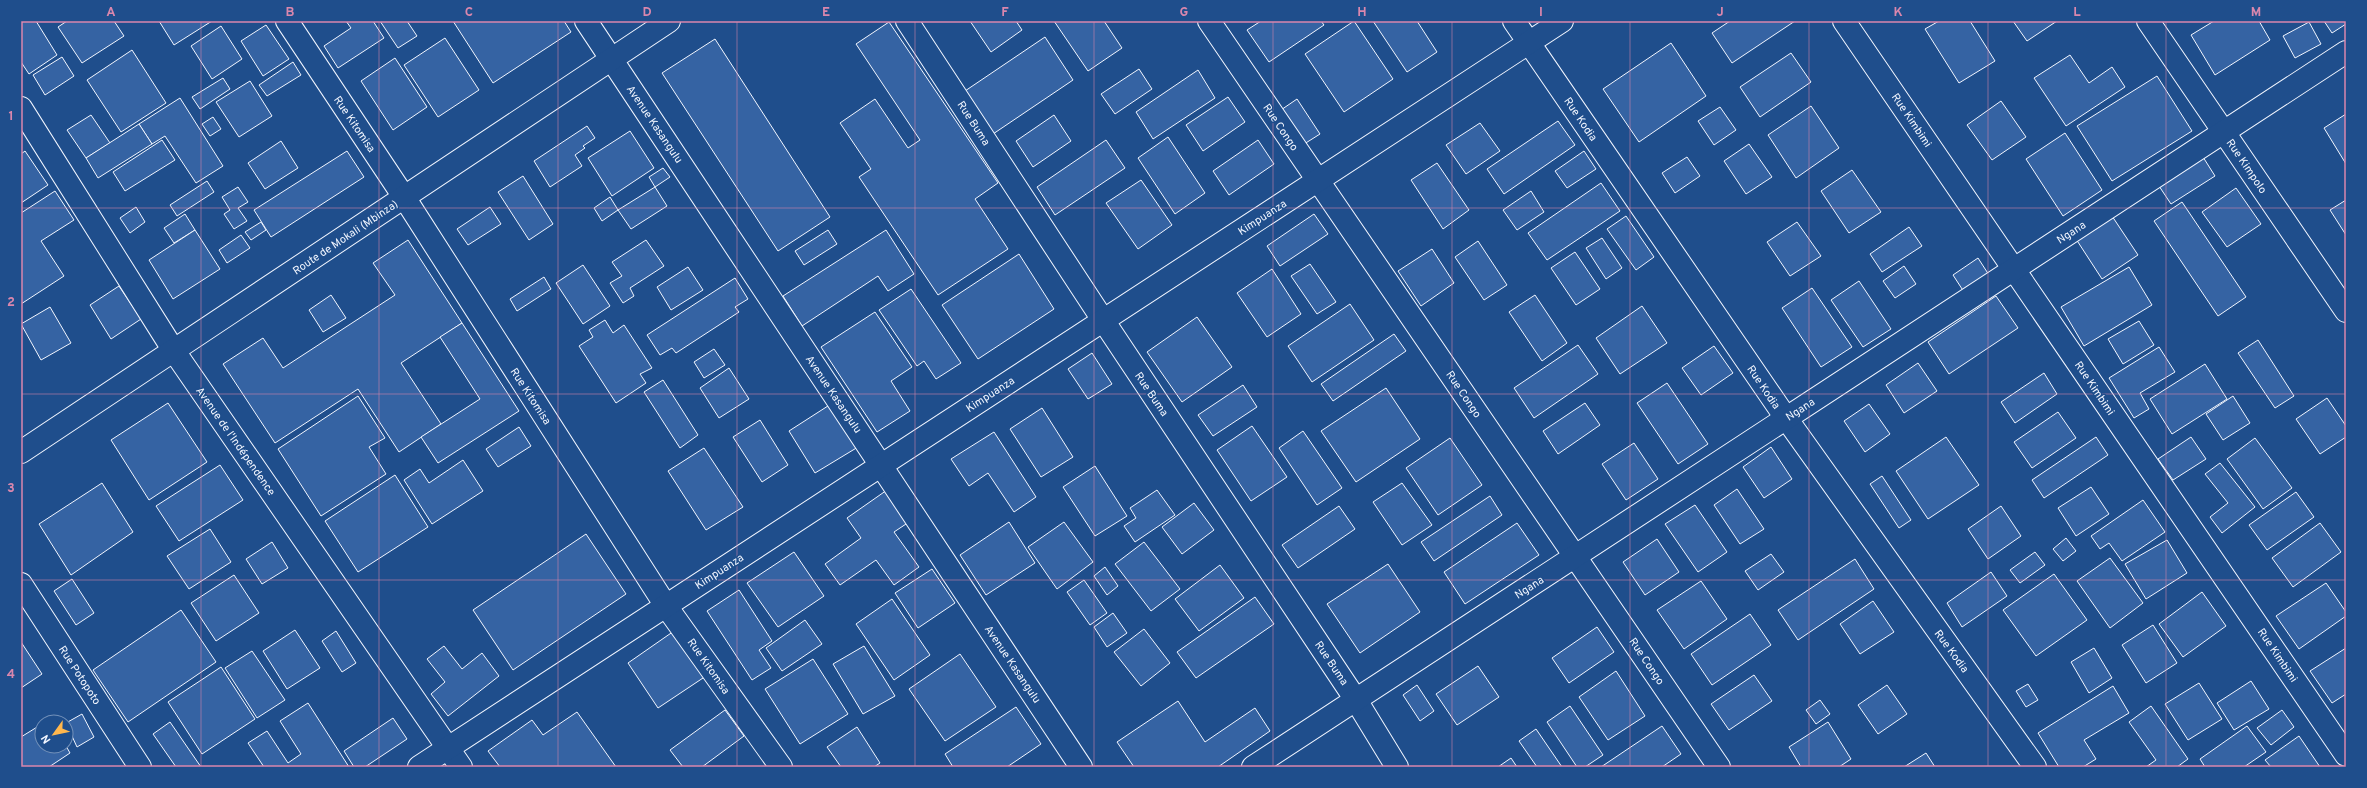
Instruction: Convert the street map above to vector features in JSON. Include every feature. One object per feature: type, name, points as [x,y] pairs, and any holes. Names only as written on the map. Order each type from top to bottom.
[{"type":"street","name":"Rue Kitomisa","points":[[287,21],[404,197],[666,606],[781,767]]},
{"type":"street","name":"Avenue Kasangulu","points":[[586,21],[1081,767]]},
{"type":"street","name":"Route de Mokali (Mbinza)","points":[[21,452],[669,21]]},
{"type":"street","name":"Rue Buma","points":[[907,21],[1103,320],[1356,700],[1397,767]]},
{"type":"street","name":"Rue Congo","points":[[1209,21],[1719,767]]},
{"type":"street","name":"Rue Kodia","points":[[1514,21],[1786,418],[2035,767]]},
{"type":"street","name":"Kimpuanza","points":[[419,767],[1562,21]]},
{"type":"street","name":"Rue Kimbimi","points":[[1844,21],[2346,755]]},
{"type":"street","name":"Rue Kimpolo","points":[[2148,21],[2346,311]]},
{"type":"street","name":"Ngana","points":[[1253,767],[2346,52]]},
{"type":"street","name":"Avenue de l'Indépendence","points":[[21,108],[174,351],[461,767]]},
{"type":"street","name":"Rue Potopoto","points":[[21,584],[140,767]]},
{"type":"building","points":[[24,21],[36,21],[57,55],[29,74],[21,62],[21,23]]},
{"type":"building","points":[[67,21],[114,21],[124,36],[82,63],[58,27]]},
{"type":"building","points":[[159,21],[212,21],[174,45]]},
{"type":"building","points":[[346,21],[373,21],[384,38],[338,68],[324,46],[351,28]]},
{"type":"building","points":[[380,21],[407,21],[417,36],[398,48]]},
{"type":"building","points":[[453,21],[564,21],[571,32],[493,83]]},
{"type":"building","points":[[970,21],[1016,21],[1022,30],[991,52]]},
{"type":"building","points":[[1054,21],[1104,21],[1122,48],[1088,71]]},
{"type":"building","points":[[1261,21],[1321,21],[1324,25],[1269,62],[1247,30]]},
{"type":"building","points":[[1354,21],[1393,79],[1344,112],[1305,54]]},
{"type":"building","points":[[1373,21],[1417,21],[1437,52],[1407,72]]},
{"type":"building","points":[[1730,21],[1795,21],[1732,63],[1712,33]]},
{"type":"building","points":[[1939,21],[1970,21],[1995,61],[1959,83],[1925,29]]},
{"type":"building","points":[[2013,21],[2057,21],[2027,41]]},
{"type":"building","points":[[2214,21],[2259,21],[2270,40],[2215,75],[2191,35]]},
{"type":"building","points":[[2324,21],[2346,21],[2346,24],[2332,33]]},
{"type":"building","points":[[889,22],[998,183],[975,199],[1008,249],[938,295],[859,177],[871,169],[840,123],[875,99],[908,148],[920,140],[856,44]]},
{"type":"building","points":[[2309,22],[2321,44],[2295,58],[2283,36]]},
{"type":"building","points":[[266,25],[289,59],[263,76],[241,41]]},
{"type":"building","points":[[221,26],[242,59],[212,79],[191,46]]},
{"type":"building","points":[[1045,37],[1073,80],[993,134],[965,91]]},
{"type":"building","points":[[445,38],[479,90],[438,117],[404,65]]},
{"type":"building","points":[[715,39],[830,217],[778,251],[662,73]]},
{"type":"building","points":[[1671,43],[1706,96],[1639,142],[1603,89]]},
{"type":"building","points":[[132,50],[166,103],[121,132],[87,80]]},
{"type":"building","points":[[1791,53],[1811,82],[1760,117],[1740,87]]},
{"type":"building","points":[[2070,55],[2089,83],[2112,67],[2125,87],[2066,126],[2034,78]]},
{"type":"building","points":[[62,57],[74,76],[45,95],[33,75]]},
{"type":"building","points":[[395,58],[427,107],[393,130],[361,81]]},
{"type":"building","points":[[293,62],[301,75],[267,96],[259,85]]},
{"type":"building","points":[[1139,69],[1152,89],[1115,114],[1101,94]]},
{"type":"building","points":[[1198,70],[1215,98],[1153,139],[1136,112]]},
{"type":"building","points":[[2157,76],[2192,131],[2112,181],[2077,126]]},
{"type":"building","points":[[223,78],[230,89],[200,109],[192,97]]},
{"type":"building","points":[[250,81],[272,116],[239,137],[216,102]]},
{"type":"building","points":[[1228,97],[1245,122],[1203,151],[1186,125]]},
{"type":"building","points":[[180,98],[223,166],[196,183],[165,136],[152,144],[139,124]]},
{"type":"building","points":[[1297,99],[1320,134],[1301,146],[1278,112]]},
{"type":"building","points":[[2001,101],[2026,137],[1992,160],[1967,125]]},
{"type":"building","points":[[1811,106],[1839,148],[1796,178],[1768,135]]},
{"type":"building","points":[[1720,107],[1736,130],[1714,145],[1698,121]]},
{"type":"building","points":[[2346,114],[2346,164],[2324,128]]},
{"type":"building","points":[[91,115],[110,143],[86,158],[67,130]]},
{"type":"building","points":[[1054,115],[1071,141],[1033,167],[1016,141]]},
{"type":"building","points":[[213,117],[221,129],[210,136],[202,124]]},
{"type":"building","points":[[1558,121],[1575,145],[1504,194],[1487,169]]},
{"type":"building","points":[[1480,123],[1500,151],[1466,174],[1446,145]]},
{"type":"building","points":[[139,124],[152,144],[98,178],[86,158]]},
{"type":"building","points":[[587,126],[595,138],[583,146],[585,148],[575,155],[582,166],[550,187],[534,161]]},
{"type":"building","points":[[630,131],[654,168],[612,196],[588,158]]},
{"type":"building","points":[[2065,133],[2102,190],[2063,216],[2026,159]]},
{"type":"building","points":[[1168,137],[1205,193],[1175,214],[1138,158]]},
{"type":"building","points":[[162,140],[175,160],[125,191],[113,172]]},
{"type":"building","points":[[1106,140],[1125,168],[1055,215],[1037,187]]},
{"type":"building","points":[[1258,140],[1274,164],[1229,195],[1213,171]]},
{"type":"building","points":[[281,141],[298,168],[265,189],[248,163]]},
{"type":"building","points":[[1749,144],[1772,177],[1746,194],[1724,161]]},
{"type":"building","points":[[25,151],[48,185],[21,203],[21,154]]},
{"type":"building","points":[[347,151],[364,177],[271,237],[254,210]]},
{"type":"building","points":[[1584,151],[1596,169],[1567,188],[1555,171]]},
{"type":"building","points":[[1687,157],[1700,176],[1675,193],[1662,173]]},
{"type":"building","points":[[2203,157],[2215,176],[2171,204],[2159,186]]},
{"type":"building","points":[[1437,163],[1469,210],[1443,229],[1411,180]]},
{"type":"building","points":[[663,168],[670,177],[655,187],[649,177]]},
{"type":"building","points":[[1852,170],[1881,212],[1849,233],[1821,191]]},
{"type":"building","points":[[523,176],[553,224],[529,240],[498,192]]},
{"type":"building","points":[[1141,180],[1172,225],[1138,249],[1106,203]]},
{"type":"building","points":[[207,181],[214,192],[177,216],[170,205]]},
{"type":"building","points":[[1601,183],[1620,211],[1547,260],[1528,233]]},
{"type":"building","points":[[238,187],[248,202],[238,208],[247,221],[234,229],[224,214],[230,210],[222,197]]},
{"type":"building","points":[[655,187],[667,206],[631,229],[618,210]]},
{"type":"building","points":[[2236,188],[2261,224],[2227,247],[2202,212]]},
{"type":"building","points":[[55,191],[74,220],[41,241],[64,276],[21,304],[21,213]]},
{"type":"building","points":[[1531,191],[1544,212],[1517,230],[1503,210]]},
{"type":"building","points":[[610,197],[618,210],[602,221],[594,208]]},
{"type":"building","points":[[2346,200],[2346,235],[2330,210]]},
{"type":"building","points":[[2182,202],[2246,297],[2218,316],[2154,221]]},
{"type":"building","points":[[136,207],[145,222],[130,233],[120,218]]},
{"type":"building","points":[[490,207],[501,224],[468,245],[457,229]]},
{"type":"building","points":[[185,214],[195,230],[174,243],[164,228]]},
{"type":"building","points":[[1314,214],[1328,234],[1280,266],[1267,246]]},
{"type":"building","points":[[1626,216],[1654,257],[1636,270],[1607,229]]},
{"type":"building","points":[[2112,216],[2138,255],[2102,279],[2076,239]]},
{"type":"building","points":[[261,222],[266,230],[251,240],[245,232]]},
{"type":"building","points":[[1797,222],[1821,256],[1790,276],[1767,242]]},
{"type":"building","points":[[1909,227],[1922,246],[1882,272],[1870,254]]},
{"type":"building","points":[[195,230],[220,269],[173,299],[149,260]]},
{"type":"building","points":[[828,230],[837,244],[804,265],[795,251]]},
{"type":"building","points":[[886,230],[914,274],[888,291],[878,276],[802,326],[783,296]]},
{"type":"building","points":[[241,235],[250,248],[227,263],[219,250]]},
{"type":"building","points":[[1602,238],[1622,268],[1606,279],[1586,248]]},
{"type":"building","points":[[408,240],[462,323],[401,363],[441,424],[399,452],[358,389],[275,443],[223,364],[263,338],[283,368],[395,295],[373,263]]},
{"type":"building","points":[[646,240],[664,266],[630,288],[634,296],[623,303],[610,283],[622,276],[612,262]]},
{"type":"building","points":[[1478,241],[1507,285],[1484,300],[1455,257]]},
{"type":"building","points":[[1432,249],[1454,283],[1421,306],[1398,271]]},
{"type":"building","points":[[1575,252],[1600,289],[1576,305],[1551,268]]},
{"type":"building","points":[[1019,254],[1054,309],[978,359],[942,305]]},
{"type":"building","points":[[1978,258],[1989,275],[1964,292],[1953,275]]},
{"type":"building","points":[[1310,264],[1336,302],[1317,314],[1291,276]]},
{"type":"building","points":[[583,265],[610,306],[583,324],[556,283]]},
{"type":"building","points":[[1904,266],[1916,284],[1895,298],[1883,281]]},
{"type":"building","points":[[688,267],[703,290],[671,310],[657,287]]},
{"type":"building","points":[[2129,267],[2152,305],[2084,346],[2061,307]]},
{"type":"building","points":[[1272,269],[1301,314],[1267,337],[1237,293]]},
{"type":"building","points":[[544,277],[551,289],[517,311],[510,299]]},
{"type":"building","points":[[735,278],[748,299],[735,307],[739,312],[676,353],[672,348],[660,355],[647,335]]},
{"type":"building","points":[[1859,281],[1891,329],[1863,347],[1831,300]]},
{"type":"building","points":[[119,286],[141,319],[111,339],[90,305]]},
{"type":"building","points":[[1812,288],[1852,347],[1821,367],[1782,308]]},
{"type":"building","points":[[911,289],[961,363],[936,379],[924,361],[917,366],[879,310]]},
{"type":"building","points":[[331,295],[346,318],[323,332],[309,310]]},
{"type":"building","points":[[1535,295],[1567,343],[1542,361],[1509,312]]},
{"type":"building","points":[[1996,296],[2018,328],[1949,374],[1928,342]]},
{"type":"building","points":[[1350,304],[1374,340],[1312,382],[1288,346]]},
{"type":"building","points":[[1642,306],[1667,343],[1620,374],[1596,338]]},
{"type":"building","points":[[50,307],[71,343],[41,360],[21,324]]},
{"type":"building","points":[[875,312],[912,367],[891,381],[910,411],[877,432],[821,347]]},
{"type":"building","points":[[1197,317],[1232,367],[1182,402],[1147,352]]},
{"type":"building","points":[[605,320],[613,333],[624,325],[652,368],[640,374],[646,383],[616,403],[579,346],[593,337],[589,330]]},
{"type":"building","points":[[2139,321],[2154,345],[2123,364],[2108,339]]},
{"type":"building","points":[[462,323],[519,411],[438,463],[421,437],[480,399],[440,337]]},
{"type":"building","points":[[1394,334],[1406,351],[1333,401],[1321,384]]},
{"type":"building","points":[[2258,340],[2294,396],[2275,408],[2238,353]]},
{"type":"building","points":[[1578,345],[1598,374],[1534,418],[1514,388]]},
{"type":"building","points":[[1714,346],[1733,373],[1701,395],[1682,368]]},
{"type":"building","points":[[2159,347],[2175,372],[2140,393],[2149,409],[2134,418],[2109,378]]},
{"type":"building","points":[[714,349],[725,365],[704,378],[694,362]]},
{"type":"building","points":[[1092,353],[1112,384],[1088,399],[1068,369]]},
{"type":"building","points":[[1918,363],[1937,391],[1904,413],[1886,385]]},
{"type":"building","points":[[2205,364],[2227,399],[2172,434],[2150,399]]},
{"type":"building","points":[[729,368],[749,399],[719,418],[700,388]]},
{"type":"building","points":[[2044,373],[2057,394],[2015,423],[2001,402]]},
{"type":"building","points":[[663,380],[698,435],[680,448],[644,392]]},
{"type":"building","points":[[1667,383],[1708,444],[1678,464],[1637,403]]},
{"type":"building","points":[[1243,385],[1257,407],[1213,436],[1198,415]]},
{"type":"building","points":[[1386,388],[1420,439],[1356,482],[1321,431]]},
{"type":"building","points":[[358,396],[385,438],[369,447],[386,474],[321,516],[278,449]]},
{"type":"building","points":[[2233,396],[2250,423],[2223,440],[2206,414]]},
{"type":"building","points":[[2327,398],[2346,426],[2346,437],[2320,454],[2296,419]]},
{"type":"building","points":[[168,403],[207,462],[149,500],[111,440]]},
{"type":"building","points":[[1585,403],[1600,425],[1558,454],[1543,431]]},
{"type":"building","points":[[831,404],[858,447],[815,473],[789,431]]},
{"type":"building","points":[[1869,404],[1890,434],[1865,452],[1844,421]]},
{"type":"building","points":[[1042,408],[1073,457],[1041,477],[1010,429]]},
{"type":"building","points":[[2058,412],[2076,438],[2032,468],[2014,442]]},
{"type":"building","points":[[760,420],[788,465],[762,482],[733,437]]},
{"type":"building","points":[[1252,426],[1287,477],[1251,501],[1217,450]]},
{"type":"building","points":[[519,427],[531,446],[498,467],[486,449]]},
{"type":"building","points":[[1303,431],[1342,488],[1317,505],[1279,448]]},
{"type":"building","points":[[994,432],[1036,497],[1014,512],[988,473],[969,486],[951,459]]},
{"type":"building","points":[[1946,437],[1979,485],[1928,519],[1896,471]]},
{"type":"building","points":[[2096,437],[2108,455],[2044,498],[2032,480]]},
{"type":"building","points":[[2191,437],[2206,459],[2173,480],[2158,459]]},
{"type":"building","points":[[1450,438],[1482,485],[1438,515],[1406,468]]},
{"type":"building","points":[[2255,438],[2292,488],[2263,509],[2227,459]]},
{"type":"building","points":[[1634,443],[1658,479],[1626,500],[1602,464]]},
{"type":"building","points":[[1771,447],[1792,479],[1764,498],[1743,467]]},
{"type":"building","points":[[704,448],[743,507],[706,530],[668,471]]},
{"type":"building","points":[[463,460],[483,491],[432,524],[404,480],[420,469],[429,483]]},
{"type":"building","points":[[2220,463],[2255,507],[2222,533],[2210,517],[2228,503],[2205,474]]},
{"type":"building","points":[[220,465],[243,500],[179,541],[156,506]]},
{"type":"building","points":[[1095,466],[1127,516],[1095,536],[1063,487]]},
{"type":"building","points":[[395,475],[428,527],[358,572],[325,521]]},
{"type":"building","points":[[1882,476],[1911,520],[1899,528],[1870,484]]},
{"type":"building","points":[[102,483],[133,532],[71,575],[39,524]]},
{"type":"building","points":[[1402,483],[1432,525],[1402,545],[1373,502]]},
{"type":"building","points":[[2091,487],[2109,514],[2076,536],[2058,508]]},
{"type":"building","points":[[1737,489],[1764,529],[1740,544],[1714,505]]},
{"type":"building","points":[[887,490],[909,522],[894,532],[919,567],[894,585],[876,560],[840,585],[825,564],[861,538],[847,518]]},
{"type":"building","points":[[1157,490],[1175,515],[1135,542],[1124,526],[1136,518],[1130,508]]},
{"type":"building","points":[[2296,492],[2314,517],[2267,550],[2249,525]]},
{"type":"building","points":[[1490,496],[1502,515],[1434,561],[1421,542]]},
{"type":"building","points":[[2143,500],[2165,532],[2122,561],[2109,543],[2100,549],[2091,536]]},
{"type":"building","points":[[1194,503],[1214,530],[1182,554],[1162,527]]},
{"type":"building","points":[[1695,505],[1727,552],[1698,572],[1665,524]]},
{"type":"building","points":[[1339,506],[1355,529],[1298,568],[1282,545]]},
{"type":"building","points":[[2001,506],[2021,536],[1988,559],[1968,529]]},
{"type":"building","points":[[1009,522],[1035,563],[986,595],[960,555]]},
{"type":"building","points":[[1064,522],[1093,562],[1057,589],[1028,547]]},
{"type":"building","points":[[1517,523],[1539,555],[1465,604],[1444,572]]},
{"type":"building","points":[[2320,523],[2341,552],[2293,587],[2272,558]]},
{"type":"building","points":[[210,529],[231,562],[189,589],[167,556]]},
{"type":"building","points":[[586,534],[626,594],[513,670],[473,610]]},
{"type":"building","points":[[2066,538],[2076,551],[2063,561],[2053,549]]},
{"type":"building","points":[[1657,539],[1679,572],[1645,595],[1623,562]]},
{"type":"building","points":[[2167,540],[2187,573],[2146,599],[2125,564]]},
{"type":"building","points":[[272,542],[288,568],[262,584],[246,559]]},
{"type":"building","points":[[1144,542],[1180,589],[1151,611],[1115,564]]},
{"type":"building","points":[[794,552],[824,596],[778,627],[747,583]]},
{"type":"building","points":[[2035,552],[2045,565],[2020,583],[2010,570]]},
{"type":"building","points":[[1771,554],[1784,572],[1758,590],[1745,571]]},
{"type":"building","points":[[2110,558],[2143,603],[2110,628],[2077,581]]},
{"type":"building","points":[[1855,559],[1874,589],[1798,640],[1778,610]]},
{"type":"building","points":[[1388,564],[1420,612],[1360,653],[1327,604]]},
{"type":"building","points":[[1220,565],[1244,598],[1199,631],[1175,599]]},
{"type":"building","points":[[1105,567],[1118,586],[1107,595],[1094,576]]},
{"type":"building","points":[[932,569],[955,603],[918,628],[895,593]]},
{"type":"building","points":[[1991,572],[2007,596],[1962,627],[1947,603]]},
{"type":"building","points":[[2054,574],[2087,620],[2036,656],[2003,610]]},
{"type":"building","points":[[234,575],[259,613],[216,641],[191,603]]},
{"type":"building","points":[[72,579],[94,613],[76,625],[54,591]]},
{"type":"building","points":[[1084,580],[1107,613],[1090,625],[1067,592]]},
{"type":"building","points":[[1701,581],[1727,619],[1684,649],[1657,610]]},
{"type":"building","points":[[2326,583],[2346,612],[2346,616],[2299,649],[2276,616]]},
{"type":"building","points":[[739,590],[772,641],[759,650],[771,668],[752,680],[707,611]]},
{"type":"building","points":[[2202,592],[2226,626],[2183,657],[2159,624]]},
{"type":"building","points":[[1255,597],[1274,624],[1196,678],[1177,652]]},
{"type":"building","points":[[892,599],[930,655],[894,680],[856,624]]},
{"type":"building","points":[[1873,601],[1894,632],[1860,654],[1840,624]]},
{"type":"building","points":[[181,610],[216,662],[128,722],[93,670]]},
{"type":"building","points":[[1113,613],[1127,633],[1107,647],[1094,627]]},
{"type":"building","points":[[1750,614],[1771,645],[1712,685],[1691,654]]},
{"type":"building","points":[[805,620],[822,644],[782,671],[766,648]]},
{"type":"building","points":[[2153,625],[2177,663],[2146,683],[2122,645]]},
{"type":"building","points":[[1597,627],[1614,652],[1569,683],[1552,658]]},
{"type":"building","points":[[1144,629],[1170,663],[1141,686],[1114,652]]},
{"type":"building","points":[[295,630],[320,668],[287,689],[263,651]]},
{"type":"building","points":[[336,631],[356,663],[342,672],[322,641]]},
{"type":"building","points":[[674,631],[706,676],[658,708],[628,663]]},
{"type":"building","points":[[21,642],[42,674],[21,688]]},
{"type":"building","points":[[444,646],[462,669],[482,653],[499,676],[448,716],[431,694],[445,682],[427,659]]},
{"type":"building","points":[[864,646],[895,696],[863,714],[833,664]]},
{"type":"building","points":[[2094,648],[2112,678],[2089,693],[2071,662]]},
{"type":"building","points":[[2346,648],[2346,694],[2332,703],[2310,671]]},
{"type":"building","points":[[252,651],[285,700],[257,718],[225,668]]},
{"type":"building","points":[[960,654],[996,707],[945,741],[909,689]]},
{"type":"building","points":[[813,659],[848,714],[800,744],[765,689]]},
{"type":"building","points":[[1478,666],[1499,697],[1457,725],[1436,694]]},
{"type":"building","points":[[221,667],[255,719],[202,754],[168,702]]},
{"type":"building","points":[[1616,671],[1645,716],[1608,740],[1579,697]]},
{"type":"building","points":[[1754,675],[1772,701],[1729,730],[1711,704]]},
{"type":"building","points":[[2251,681],[2269,709],[2234,730],[2217,703]]},
{"type":"building","points":[[2199,683],[2222,719],[2188,740],[2165,704]]},
{"type":"building","points":[[2028,684],[2038,700],[2026,707],[2016,691]]},
{"type":"building","points":[[1417,685],[1434,711],[1420,721],[1403,695]]},
{"type":"building","points":[[1887,685],[1907,714],[1878,734],[1858,705]]},
{"type":"building","points":[[2113,686],[2129,713],[2084,740],[2096,759],[2083,767],[2059,767],[2038,733]]},
{"type":"building","points":[[1820,700],[1830,714],[1816,724],[1806,710]]},
{"type":"building","points":[[1178,701],[1205,742],[1255,708],[1270,731],[1218,767],[1134,767],[1117,742]]},
{"type":"building","points":[[308,703],[349,767],[264,767],[248,743],[267,731],[288,763],[301,754],[280,721]]},
{"type":"building","points":[[1570,706],[1603,755],[1585,767],[1577,767],[1547,722]]},
{"type":"building","points":[[2151,706],[2188,759],[2177,767],[2146,767],[2156,760],[2129,722]]},
{"type":"building","points":[[1016,707],[1041,744],[1007,767],[953,767],[945,754]]},
{"type":"building","points":[[725,710],[744,736],[702,767],[683,767],[670,750]]},
{"type":"building","points":[[2282,710],[2294,727],[2271,745],[2257,728]]},
{"type":"building","points":[[577,712],[616,767],[500,767],[488,751],[532,720],[543,735]]},
{"type":"building","points":[[82,714],[94,737],[77,747],[74,740],[74,718]]},
{"type":"building","points":[[393,718],[407,739],[365,767],[354,767],[344,751]]},
{"type":"building","points":[[170,722],[201,767],[176,767],[153,734]]},
{"type":"building","points":[[1828,722],[1851,759],[1839,767],[1801,767],[1789,747]]},
{"type":"building","points":[[1662,726],[1681,754],[1662,767],[1601,767]]},
{"type":"building","points":[[2247,726],[2266,752],[2244,767],[2205,767],[2200,759]]},
{"type":"building","points":[[857,727],[880,763],[874,767],[841,767],[827,747]]},
{"type":"building","points":[[34,729],[34,754],[68,754],[49,767],[21,767],[21,737]]},
{"type":"building","points":[[1536,729],[1562,767],[1537,767],[1519,741]]},
{"type":"building","points":[[2299,736],[2320,767],[2271,767],[2265,760]]},
{"type":"building","points":[[1926,753],[1935,767],[1904,767]]},
{"type":"building","points":[[1511,758],[1517,767],[1498,767]]}]
